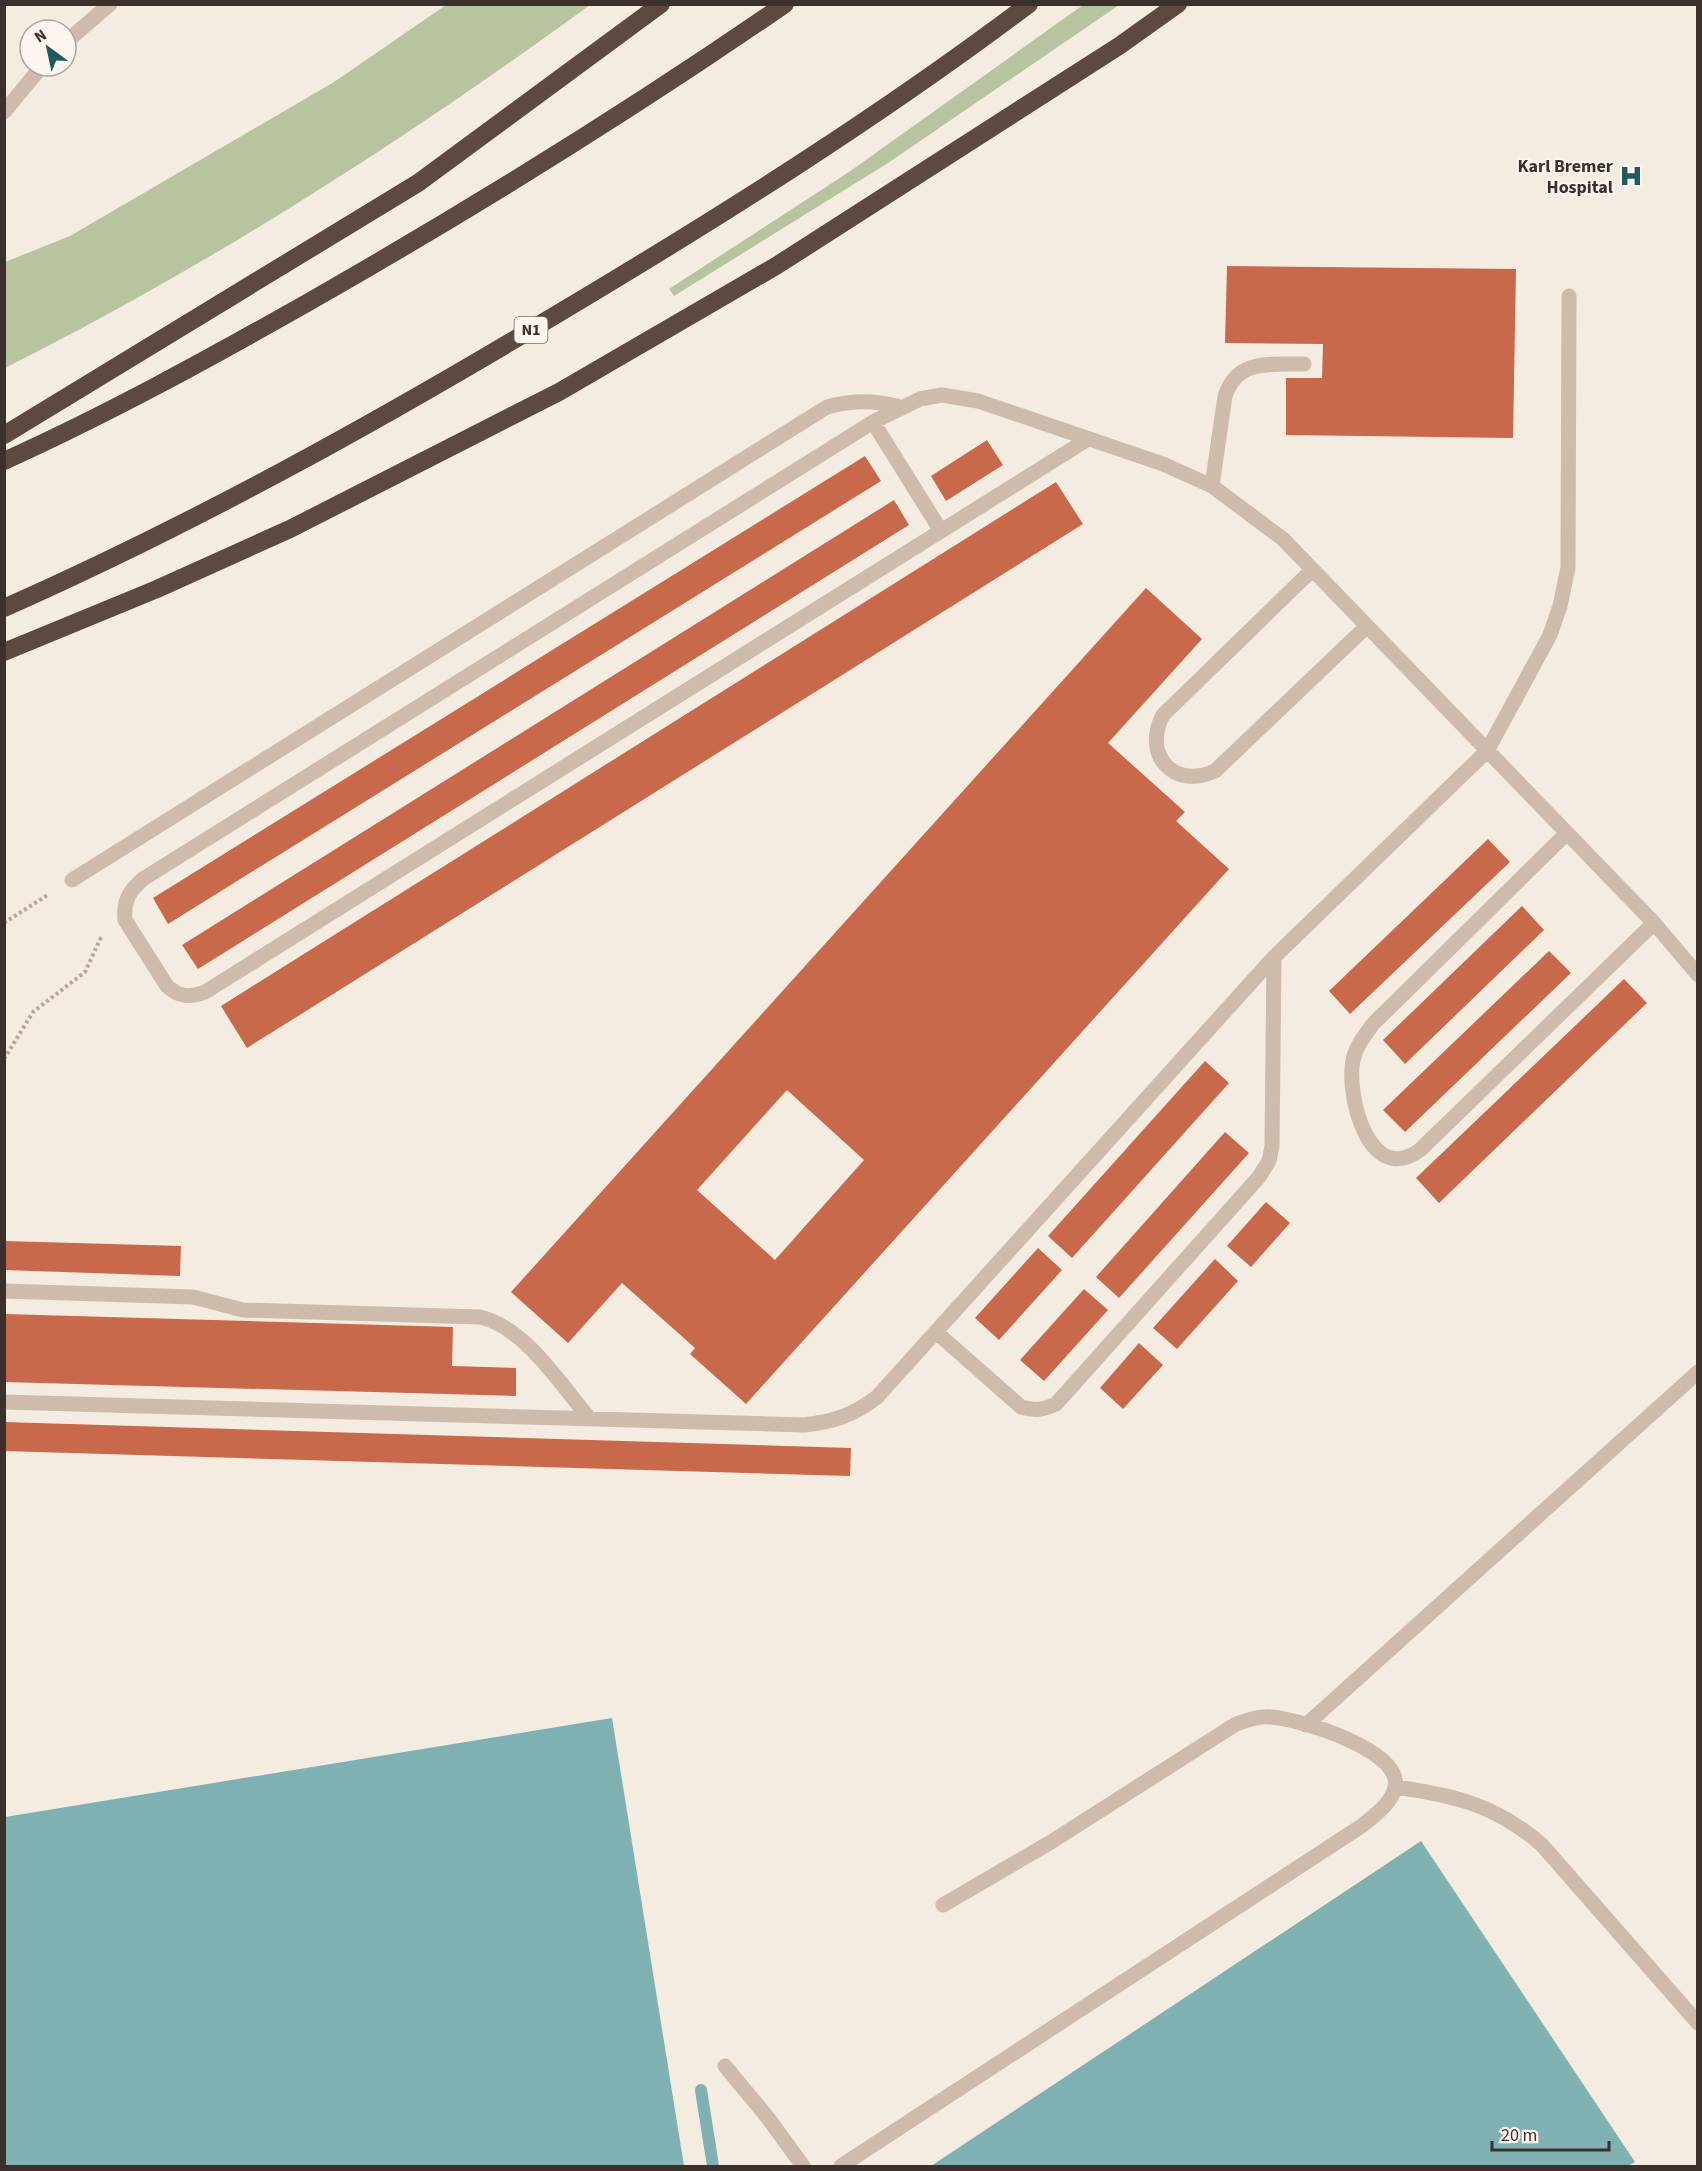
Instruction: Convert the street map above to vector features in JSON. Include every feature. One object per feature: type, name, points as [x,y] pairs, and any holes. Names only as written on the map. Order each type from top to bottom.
[{"type":"highway","points":[[4,435],[418,183],[661,4]]},
{"type":"highway","points":[[4,461],[240,340],[389,256],[655,94],[785,4]]},
{"type":"highway","name":"N1","points":[[4,608],[217,507],[467,368],[732,210],[1029,4]]},
{"type":"highway","points":[[4,652],[157,589],[290,530],[559,392],[776,266],[1119,46],[1178,4]]},
{"type":"street","points":[[78,32],[110,4]]},
{"type":"street","points":[[4,112],[32,78]]},
{"type":"street","points":[[4,1402],[804,1425],[844,1418],[877,1397],[1274,957],[1487,751],[1550,635],[1565,587],[1568,568],[1569,296]]},
{"type":"street","points":[[1212,486],[1225,396],[1229,384],[1237,375],[1249,368],[1304,364]]},
{"type":"street","points":[[1088,439],[205,992],[186,997],[167,987],[126,920],[124,908],[128,896],[143,879],[873,422],[920,399],[960,396],[1163,464],[1212,486],[1283,539],[1654,923],[1698,975]]},
{"type":"street","points":[[72,880],[827,407],[858,400],[879,401],[900,407]]},
{"type":"street","points":[[873,422],[941,531]]},
{"type":"street","points":[[1312,570],[1163,715],[1156,727],[1155,741],[1157,753],[1165,765],[1189,777],[1202,777],[1215,771],[1367,626]]},
{"type":"street","points":[[1566,834],[1373,1024],[1361,1039],[1354,1058],[1351,1076],[1354,1105],[1365,1133],[1376,1147],[1391,1158],[1401,1159],[1420,1150],[1654,923]]},
{"type":"street","points":[[936,1332],[1021,1407],[1038,1410],[1056,1404],[1259,1177],[1269,1161],[1272,1146],[1274,957]]},
{"type":"street","points":[[4,1291],[193,1297],[243,1310],[480,1317],[507,1327],[521,1338],[590,1419]]},
{"type":"street","points":[[1306,1725],[1698,1372]]},
{"type":"street","points":[[841,2166],[1363,1825],[1380,1812],[1395,1787],[1392,1770],[1378,1754],[1306,1725],[1269,1716],[1252,1718],[1236,1724],[1051,1842],[943,1905]]},
{"type":"street","points":[[1395,1787],[1433,1792],[1467,1800],[1494,1810],[1520,1826],[1542,1845],[1698,2023]]},
{"type":"street","points":[[725,2066],[768,2118],[803,2166]]},
{"type":"path","points":[[4,923],[72,880]]},
{"type":"path","points":[[4,1059],[33,1012],[85,972],[103,933],[126,920]]},
{"type":"green space","points":[[446,5],[590,5],[449,104],[305,198],[157,287],[5,368],[5,262],[70,236],[334,82]]},
{"type":"green space","points":[[1083,5],[1119,5],[888,163],[674,296],[669,289],[849,172]]},
{"type":"water","points":[[612,1718],[684,2166],[5,2166],[5,1817]]},
{"type":"water","points":[[1421,1841],[1635,2162],[1628,2166],[931,2166]]},
{"type":"building","points":[[1227,266],[1516,269],[1513,438],[1286,435],[1286,378],[1322,378],[1323,344],[1225,343]]},
{"type":"building","points":[[987,440],[1003,465],[946,501],[931,476]]},
{"type":"building","points":[[865,456],[881,481],[168,924],[153,898]]},
{"type":"building","points":[[1056,482],[1083,524],[247,1048],[221,1006]]},
{"type":"building","points":[[894,500],[909,525],[198,969],[182,945]]},
{"type":"building","points":[[1146,588],[1202,639],[1108,743],[1185,812],[1176,821],[1229,869],[746,1404],[690,1354],[695,1348],[622,1283],[568,1343],[511,1292]],"holes":[[[787,1090],[864,1160],[775,1260],[697,1190]]]},
{"type":"building","points":[[1488,839],[1510,862],[1350,1014],[1329,991]]},
{"type":"building","points":[[1522,906],[1544,930],[1405,1064],[1383,1040]]},
{"type":"building","points":[[1549,951],[1571,973],[1405,1132],[1383,1110]]},
{"type":"building","points":[[1624,979],[1647,1003],[1439,1203],[1416,1178]]},
{"type":"building","points":[[1205,1061],[1229,1083],[1072,1258],[1048,1236]]},
{"type":"building","points":[[1225,1132],[1249,1153],[1119,1298],[1096,1277]]},
{"type":"building","points":[[1266,1202],[1290,1223],[1251,1267],[1227,1246]]},
{"type":"building","points":[[4,1241],[181,1246],[180,1276],[4,1270]]},
{"type":"building","points":[[1038,1248],[1062,1270],[999,1340],[975,1318]]},
{"type":"building","points":[[1215,1259],[1238,1281],[1177,1349],[1153,1328]]},
{"type":"building","points":[[1084,1289],[1108,1310],[1044,1381],[1020,1360]]},
{"type":"building","points":[[4,1314],[453,1327],[452,1366],[516,1368],[516,1396],[4,1382]]},
{"type":"building","points":[[1139,1343],[1163,1365],[1123,1409],[1100,1388]]},
{"type":"building","points":[[4,1422],[851,1448],[850,1476],[4,1451]]},
{"type":"waterway","points":[[701,2090],[713,2166]]},
{"type":"place","name":"Karl Bremer Hospital","points":[[1631,176]]}]
